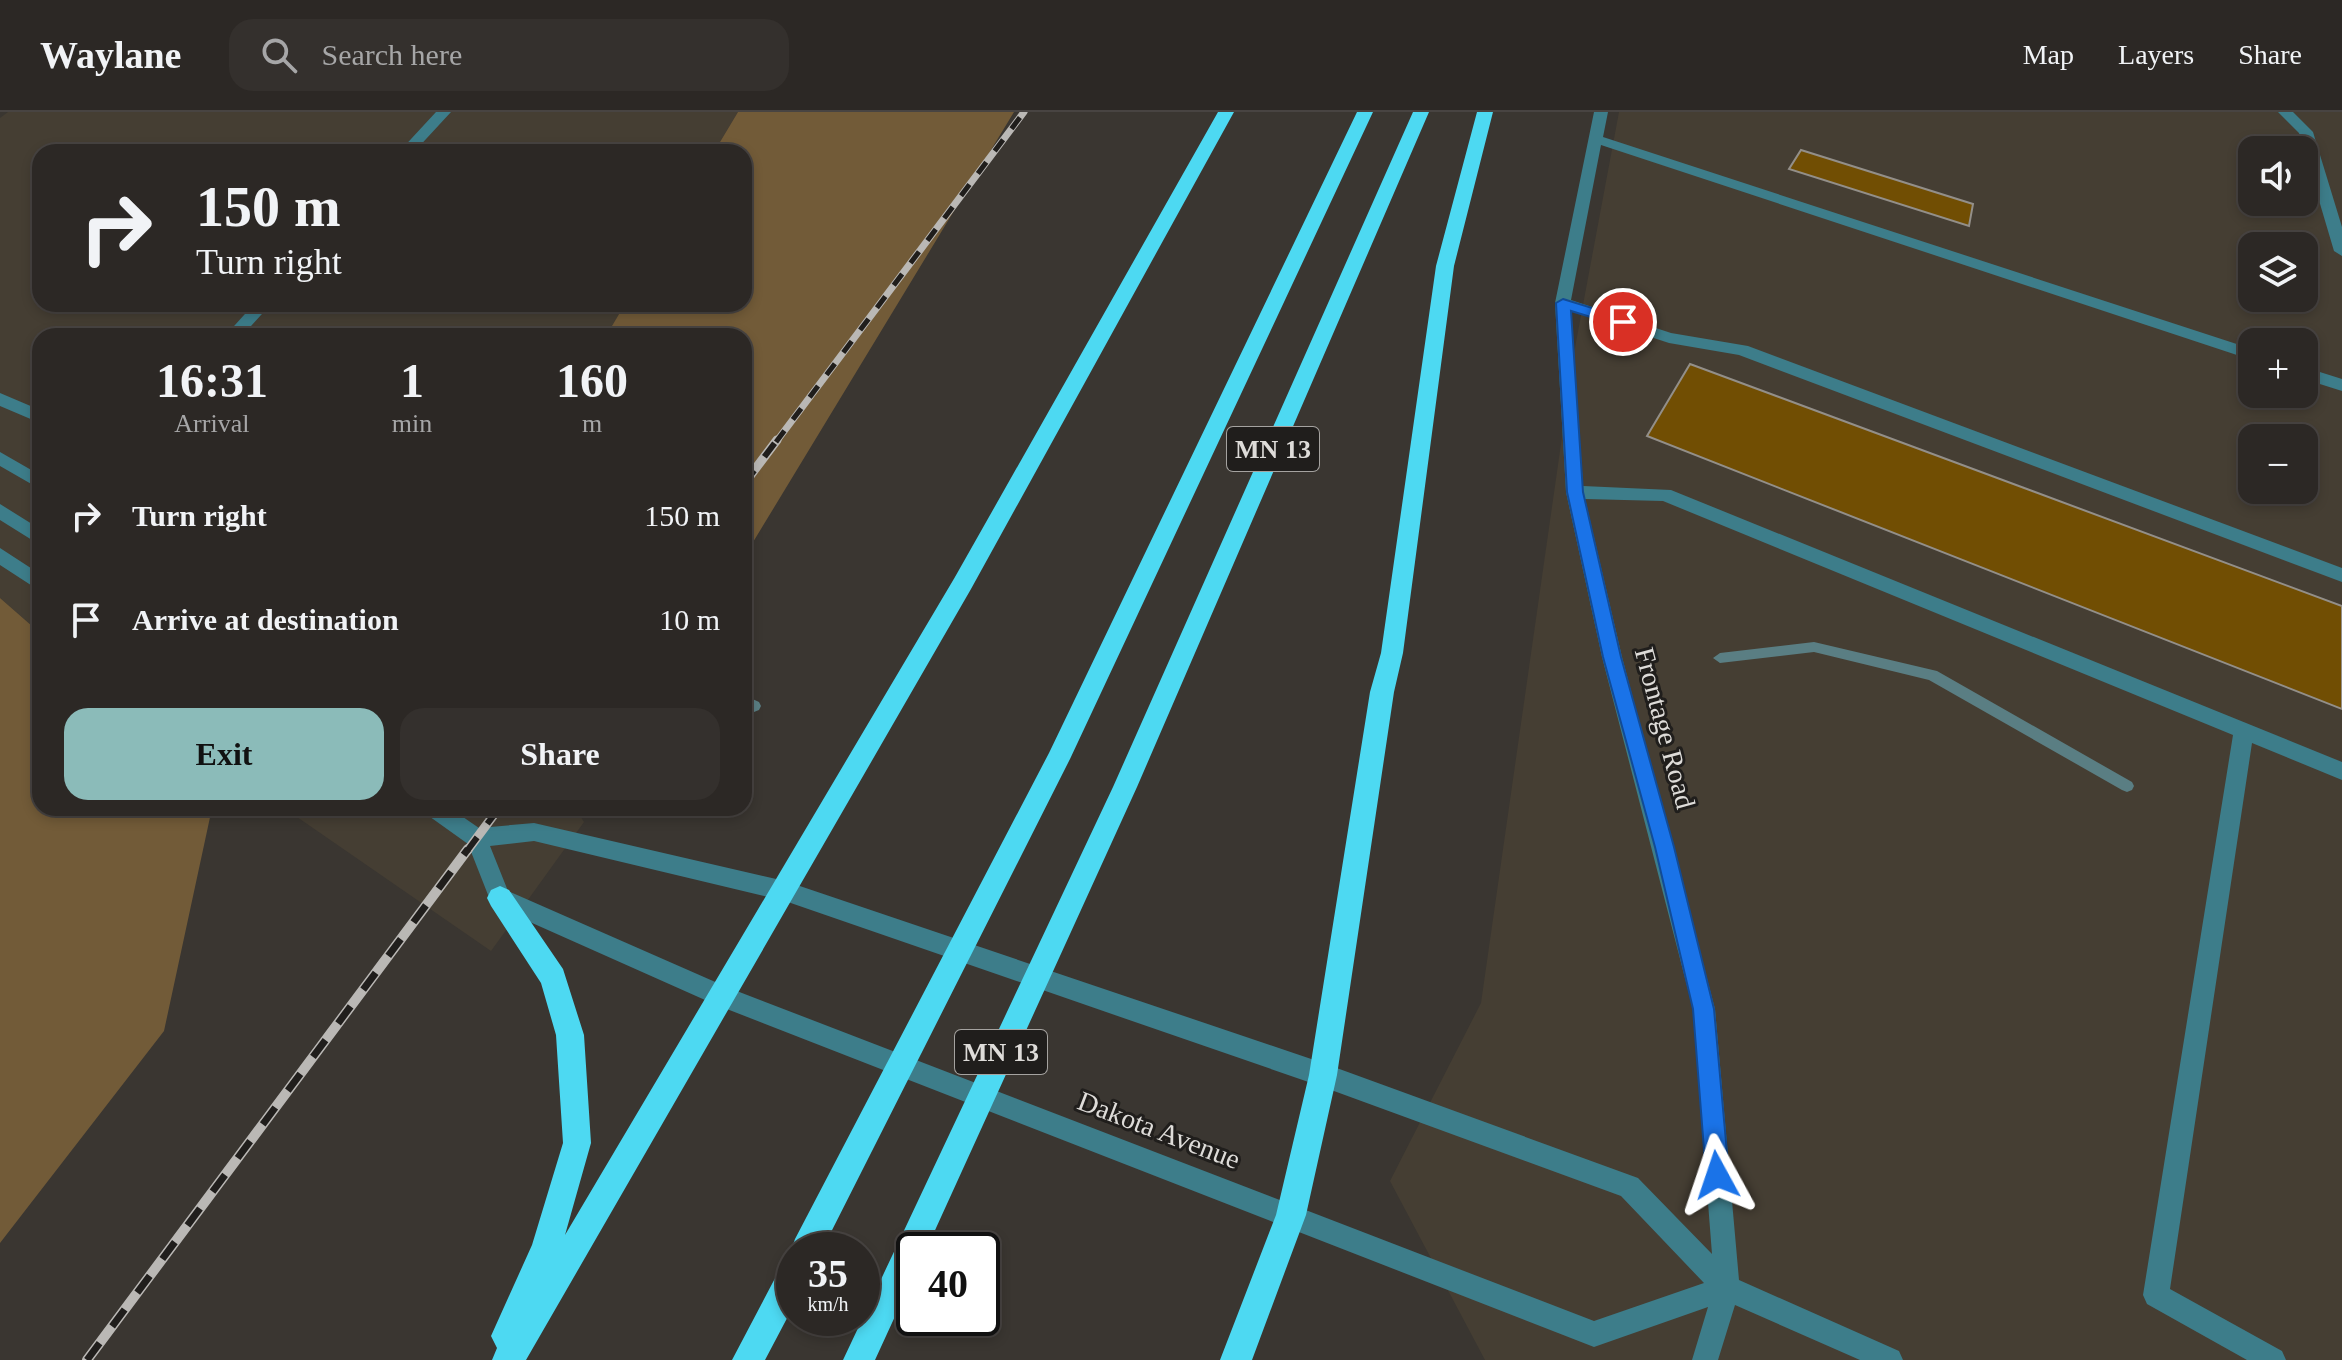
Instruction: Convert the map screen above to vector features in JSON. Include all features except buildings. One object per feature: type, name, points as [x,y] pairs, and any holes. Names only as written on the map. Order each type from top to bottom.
[{"type":"highway","points":[[508,1360],[785,891],[1108,329],[1226,112]]},
{"type":"highway","name":"MN 13","points":[[815,1232],[1058,759],[1365,112]]},
{"type":"highway","name":"MN 13","points":[[859,1360],[1125,787],[1421,112]]},
{"type":"highway","points":[[1236,1360],[1291,1215],[1323,1075],[1382,692],[1392,653],[1445,266],[1485,112]]},
{"type":"highway","points":[[497,1360],[546,1247],[577,1143],[570,1035],[553,978],[500,898]]},
{"type":"highway","points":[[748,1360],[776,1308]]},
{"type":"street","points":[[414,144],[444,112]]},
{"type":"street","name":"Frontage Road","points":[[1601,112],[1563,303],[1575,492],[1612,657],[1704,1009],[1727,1288],[1705,1360]]},
{"type":"street","points":[[2285,112],[2306,132],[2342,251]]},
{"type":"street","points":[[1596,139],[2238,350]]},
{"type":"street","points":[[1563,303],[1669,338],[1742,350],[2342,575]]},
{"type":"street","points":[[240,328],[256,312]]},
{"type":"street","points":[[2318,377],[2342,385]]},
{"type":"street","points":[[0,399],[32,413]]},
{"type":"street","points":[[0,458],[32,478]]},
{"type":"street","points":[[1575,492],[1665,495],[2342,771]]},
{"type":"street","points":[[0,511],[32,533]]},
{"type":"street","points":[[0,555],[32,578]]},
{"type":"street","points":[[2244,731],[2156,1295],[2273,1360]]},
{"type":"street","points":[[444,816],[476,838],[500,898]]},
{"type":"street","points":[[476,838],[534,832],[785,891],[1323,1075],[1629,1187],[1727,1288],[1890,1360]]},
{"type":"street","name":"Dakota Avenue","points":[[500,898],[722,996],[1594,1334],[1727,1288]]},
{"type":"shaded area","points":[[8,112],[738,112],[719,144],[32,144],[32,312],[620,312],[611,328],[32,328],[32,626],[0,598],[0,118]]},
{"type":"shaded area","points":[[738,112],[1014,112],[752,544],[752,328],[611,328],[620,312],[752,312],[752,144],[719,144]]},
{"type":"shaded area","points":[[1619,112],[2342,112],[2342,1360],[1485,1360],[1390,1181],[1481,1003],[1574,353]]},
{"type":"shaded area","points":[[0,598],[32,626],[32,816],[210,816],[164,1031],[0,1243]]},
{"type":"shaded area","points":[[296,816],[580,816],[584,822],[491,951]]},
{"type":"waterway","points":[[1720,658],[1814,647],[1932,675],[2127,786]]},
{"type":"railway","points":[[776,442],[1024,112]]},
{"type":"railway","points":[[752,473],[777,440]]},
{"type":"railway","points":[[467,851],[493,816]]},
{"type":"railway","points":[[87,1360],[468,849]]},
{"type":"route","points":[[1623,322],[1563,303],[1575,492],[1612,657],[1704,1009],[1717,1175]]}]
